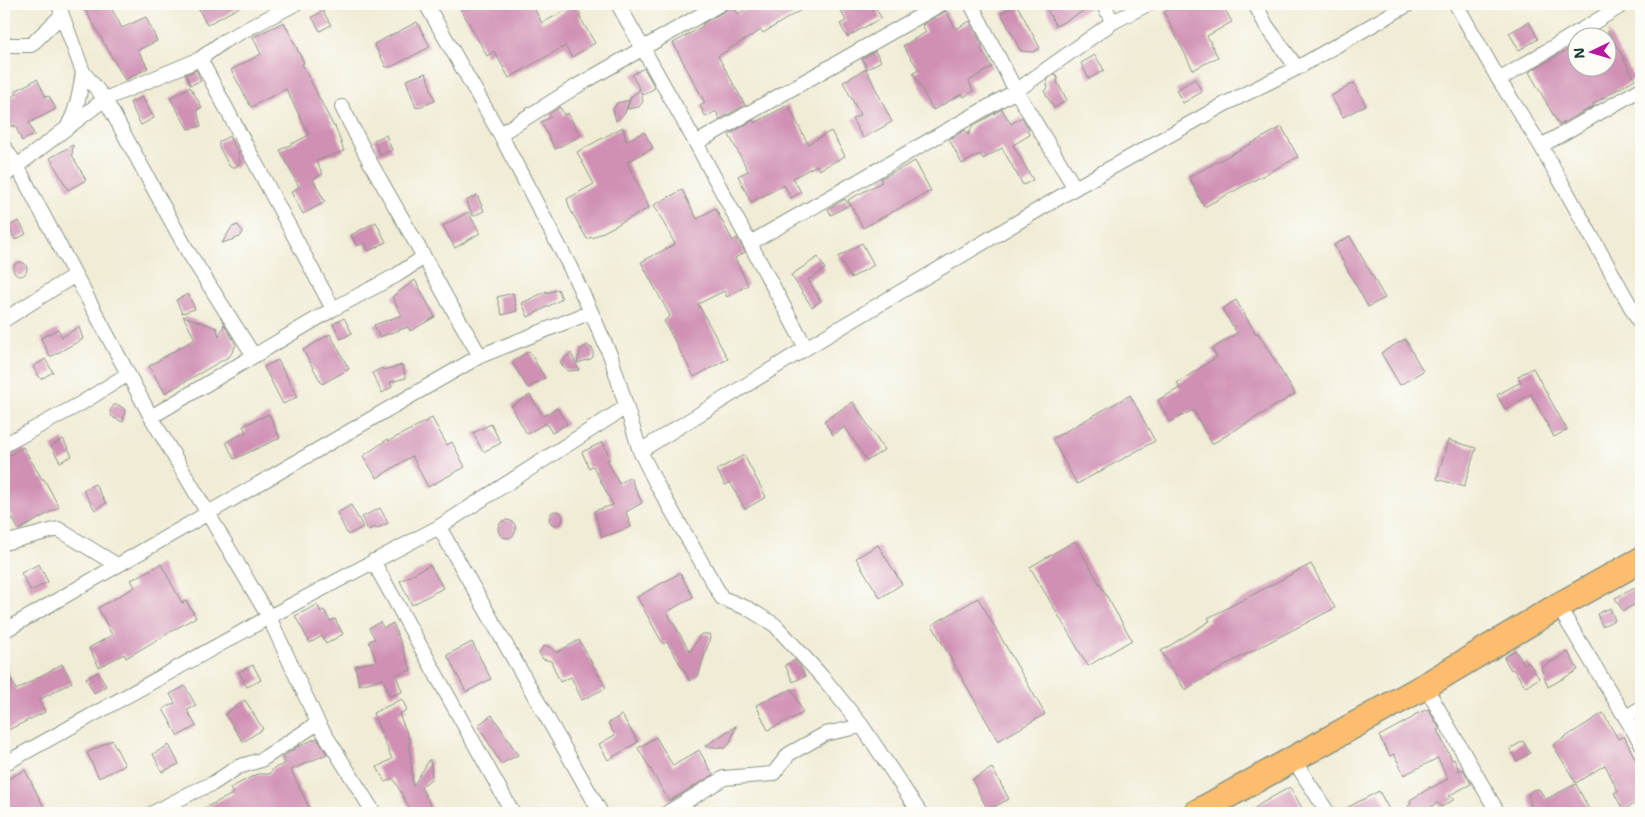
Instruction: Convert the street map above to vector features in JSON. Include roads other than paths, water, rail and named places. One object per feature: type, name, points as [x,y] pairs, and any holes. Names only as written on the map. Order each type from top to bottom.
[{"type":"highway","points":[[1196,813],[1425,686],[1558,606],[1641,560]]},
{"type":"street","points":[[4,176],[105,99],[200,59],[224,41],[295,4]]},
{"type":"street","points":[[426,4],[500,134],[570,267],[611,357],[640,450],[657,486],[722,598],[748,609],[775,625],[825,680],[862,726],[920,813]]},
{"type":"street","points":[[618,4],[696,143],[806,348]]},
{"type":"street","points":[[500,134],[577,86],[720,4]]},
{"type":"street","points":[[696,143],[941,4]]},
{"type":"street","points":[[971,4],[1016,91],[1075,188]]},
{"type":"street","points":[[1103,4],[1113,22]]},
{"type":"street","points":[[750,243],[1016,91],[1113,22],[1148,4]]},
{"type":"street","points":[[1254,4],[1266,25],[1297,68]]},
{"type":"street","points":[[640,450],[806,348],[1075,188],[1225,104],[1297,68],[1409,4]]},
{"type":"street","points":[[1456,4],[1541,146],[1641,325]]},
{"type":"street","points":[[1500,80],[1624,4]]},
{"type":"street","points":[[4,48],[9,45],[31,45],[61,10],[83,72],[105,99],[187,250],[254,356]]},
{"type":"street","points":[[200,59],[332,309]]},
{"type":"street","points":[[67,127],[75,114],[83,72]]},
{"type":"street","points":[[1541,146],[1641,89]]},
{"type":"street","points":[[342,107],[370,162],[480,356]]},
{"type":"street","points":[[4,146],[17,166],[151,417],[268,617],[318,724],[374,813]]},
{"type":"street","points":[[151,417],[332,309],[397,275],[424,257]]},
{"type":"street","points":[[4,320],[75,275]]},
{"type":"street","points":[[4,631],[480,356],[592,312]]},
{"type":"street","points":[[4,445],[80,404],[128,374]]},
{"type":"street","points":[[4,764],[268,617],[439,527],[626,407]]},
{"type":"street","points":[[439,527],[601,813]]},
{"type":"street","points":[[4,543],[58,529],[117,565]]},
{"type":"street","points":[[373,561],[513,813]]},
{"type":"street","points":[[1558,606],[1641,743]]},
{"type":"street","points":[[1425,686],[1498,813]]},
{"type":"street","points":[[1626,717],[1641,708]]},
{"type":"street","points":[[154,813],[212,784],[238,767],[261,760],[318,724]]},
{"type":"street","points":[[667,813],[724,778],[773,774],[789,754],[825,734],[862,726]]},
{"type":"street","points":[[1293,758],[1328,813]]}]
